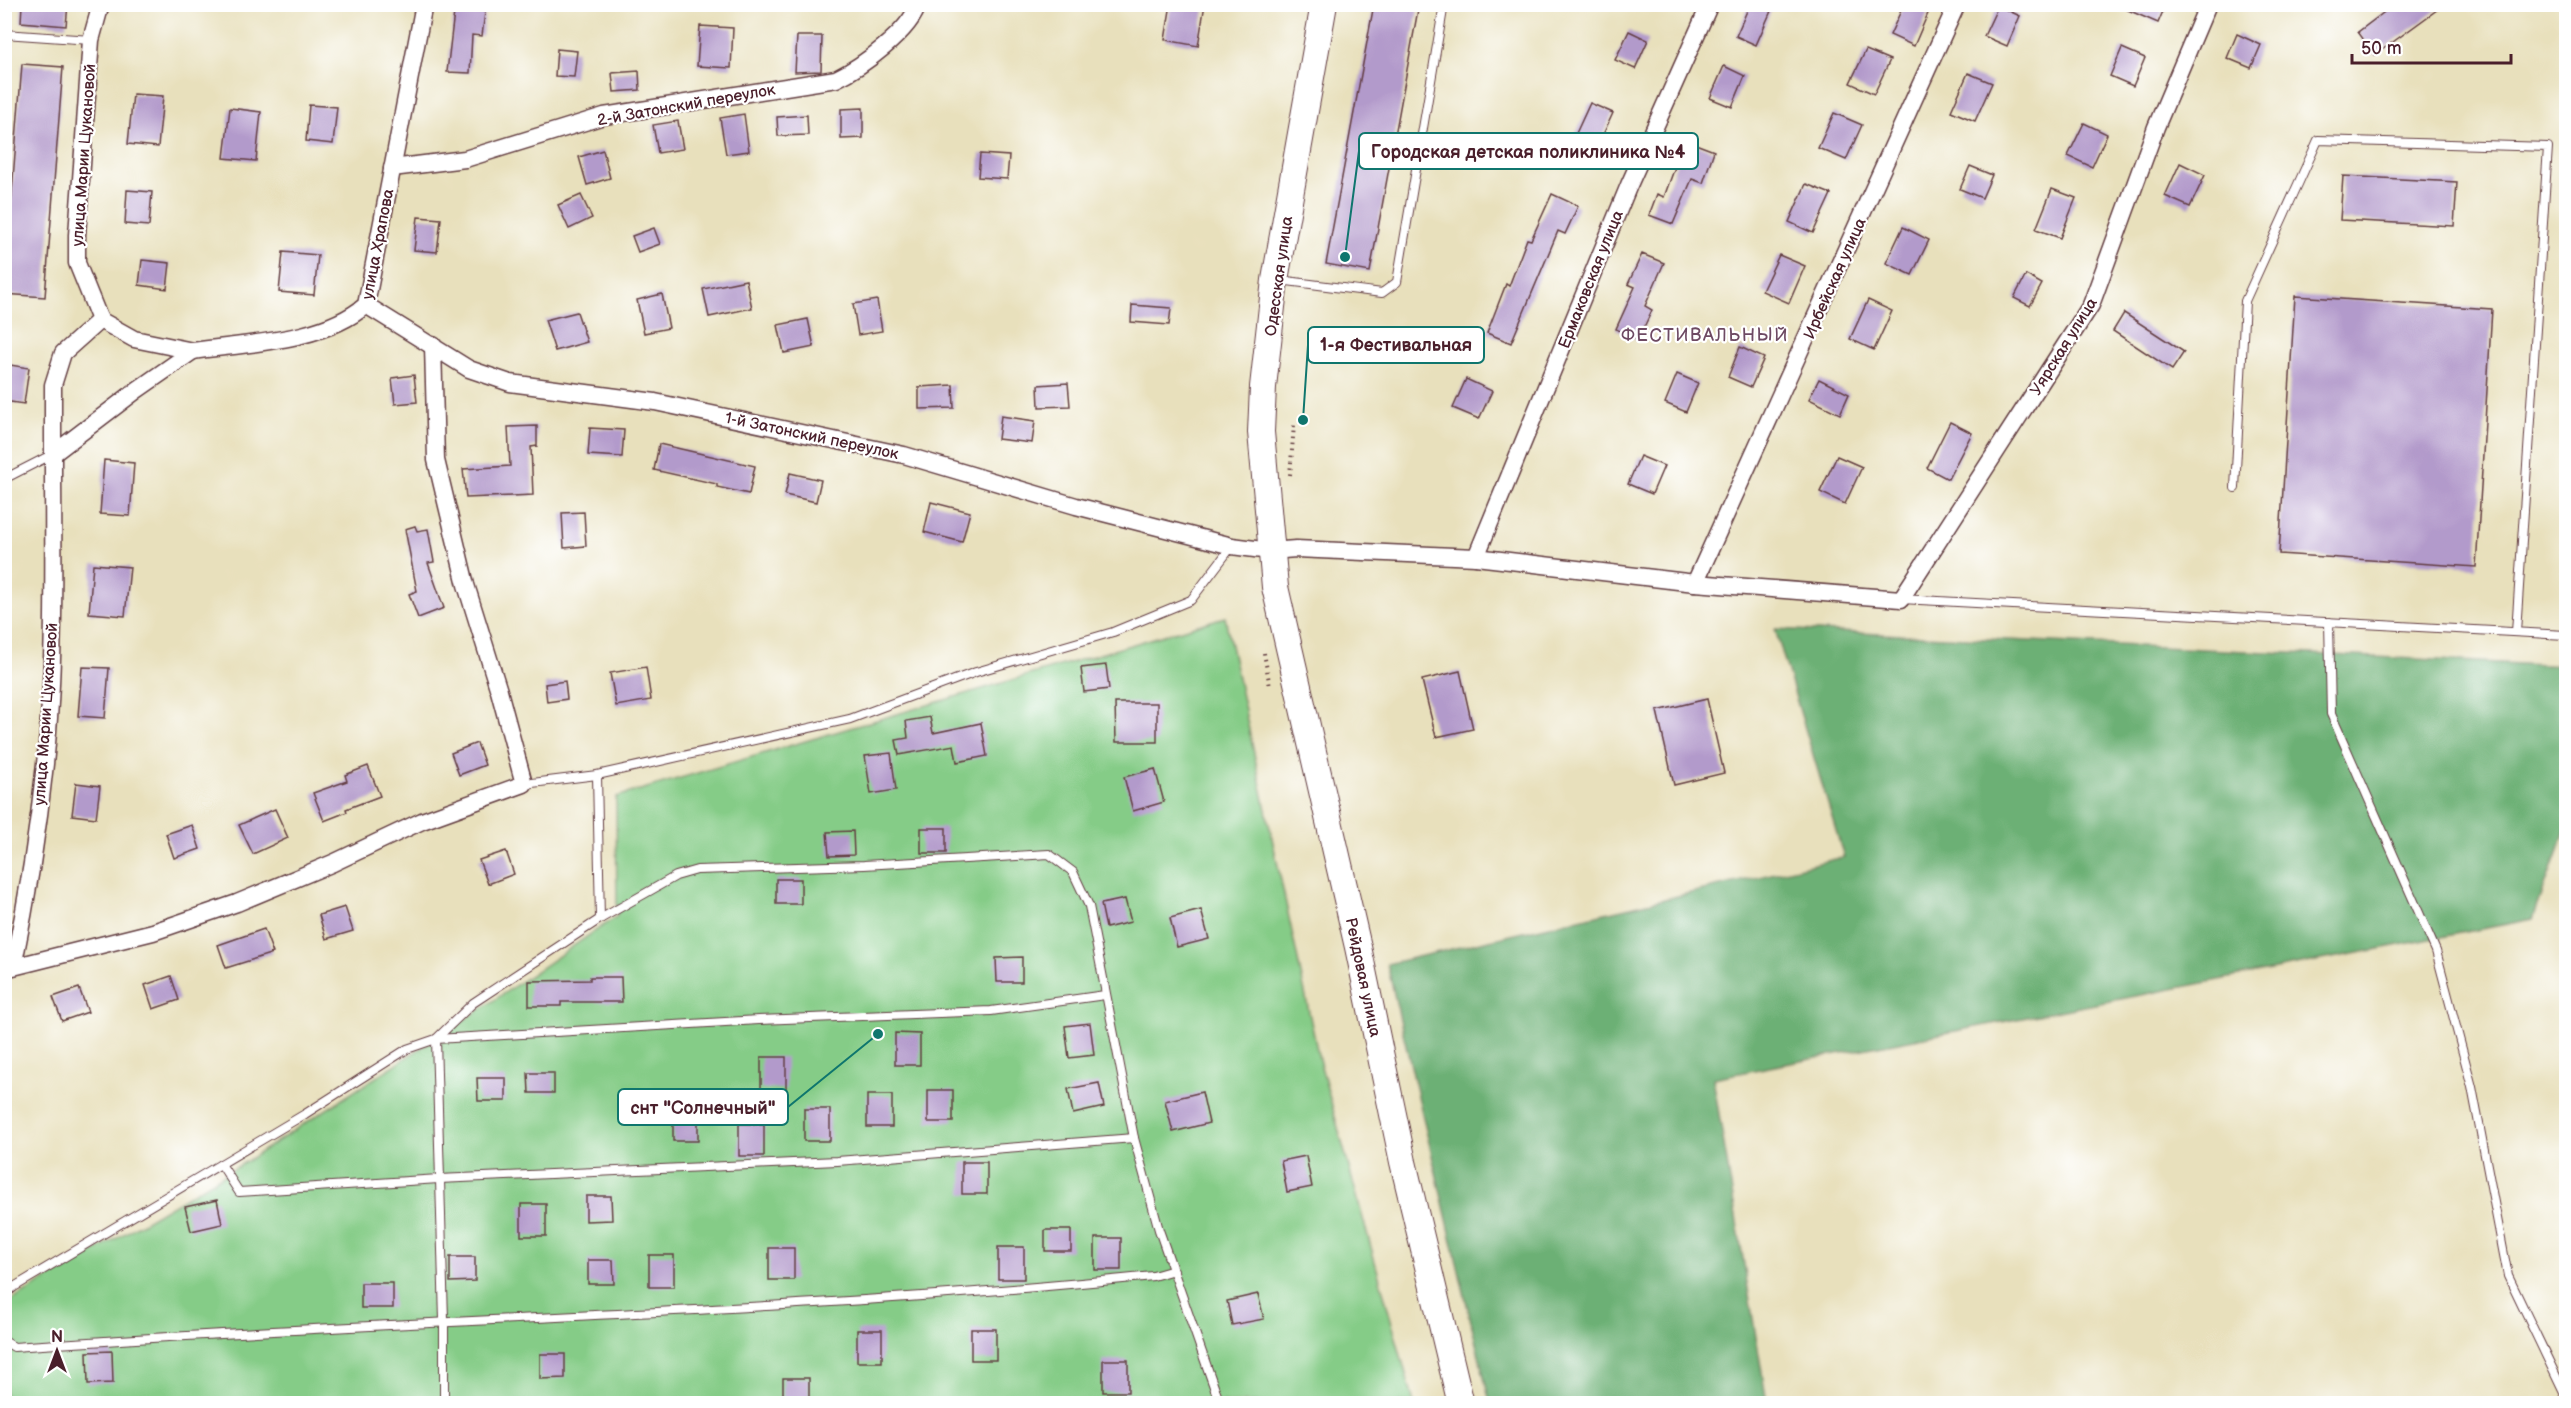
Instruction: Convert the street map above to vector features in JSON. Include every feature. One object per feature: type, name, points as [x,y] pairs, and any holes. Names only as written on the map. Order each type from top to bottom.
[{"type":"main road","name":"Одесская улица","points":[[1270,550],[1261,432],[1263,387],[1275,280],[1324,4]]},
{"type":"main road","name":"Рейдовая улица","points":[[1270,550],[1275,587],[1358,948],[1403,1162],[1461,1404]]},
{"type":"street","name":"улица Марии Цукановой","points":[[101,4],[91,40],[77,253],[77,263],[100,320],[63,353],[53,385],[53,636],[45,764],[24,914],[9,969],[153,932],[237,903],[333,863],[422,821],[525,784]]},
{"type":"street","name":"улица Храпова","points":[[193,351],[289,337],[330,327],[351,317],[366,304],[424,4]]},
{"type":"street","name":"2-й Затонский переулок","points":[[392,168],[465,159],[604,116],[836,79],[851,71],[908,24],[918,4]]},
{"type":"street","name":"Ермаковская улица","points":[[1476,556],[1629,185],[1710,4]]},
{"type":"street","name":"Ирбейская улица","points":[[1695,584],[1957,4]]},
{"type":"street","name":"Уярская улица","points":[[1901,599],[2091,305],[2156,127],[2208,4]]},
{"type":"street","name":"1-й Затонский переулок","points":[[366,304],[469,369],[489,378],[510,383],[655,402],[904,455],[1076,506],[1232,546]]},
{"type":"street","points":[[100,320],[134,339],[193,351]]},
{"type":"street","points":[[433,345],[436,460],[466,585],[525,784]]},
{"type":"street","points":[[53,454],[193,351]]},
{"type":"street","points":[[1270,550],[1476,556],[1695,584],[1901,599]]},
{"type":"lane","points":[[1275,280],[1382,293],[1397,282],[1444,4]]},
{"type":"lane","points":[[4,34],[91,40]]},
{"type":"lane","points":[[2235,489],[2245,301],[2318,140],[2548,147],[2516,632]]},
{"type":"lane","points":[[4,479],[53,454]]},
{"type":"lane","points":[[525,784],[597,775],[850,718],[976,672],[1113,632],[1191,600],[1232,546],[1270,550]]},
{"type":"lane","points":[[1901,599],[2566,635]]},
{"type":"lane","points":[[2329,622],[2331,714],[2436,951],[2472,1088],[2508,1276],[2566,1397]]},
{"type":"lane","points":[[597,775],[600,919]]},
{"type":"lane","points":[[444,1404],[444,1320],[436,1039],[473,1004],[600,919],[676,876],[697,870],[864,865],[1049,854],[1073,872],[1089,906],[1134,1138],[1159,1230],[1217,1403]]},
{"type":"lane","points":[[4,1295],[407,1048],[436,1039],[747,1020],[991,1011],[1105,995]]},
{"type":"lane","points":[[221,1164],[239,1192],[439,1179],[837,1161],[1134,1138]]},
{"type":"lane","points":[[4,1341],[14,1347],[444,1320],[690,1310],[1015,1290],[1153,1276],[1174,1270]]},
{"type":"green space","points":[[1225,617],[1319,1059],[1414,1403],[5,1403],[4,1305],[247,1161],[481,1009],[617,916],[616,797]]},
{"type":"green space","points":[[1775,629],[2566,666],[2566,828],[2533,919],[1713,1078],[1767,1403],[1490,1403],[1387,964],[1844,857]]},
{"type":"building","points":[[22,4],[68,4],[66,26],[21,22]]},
{"type":"building","points":[[455,4],[486,4],[482,36],[472,35],[470,73],[447,72]]},
{"type":"building","points":[[1171,4],[1205,4],[1198,46],[1165,40]]},
{"type":"building","points":[[1374,4],[1419,4],[1370,272],[1326,264]]},
{"type":"building","points":[[1750,4],[1771,11],[1756,45],[1736,36]]},
{"type":"building","points":[[1904,4],[1932,4],[1914,46],[1890,35]]},
{"type":"building","points":[[2114,4],[2166,4],[2158,23]]},
{"type":"building","points":[[2395,4],[2445,4],[2375,55],[2358,32]]},
{"type":"building","points":[[1998,6],[2020,16],[2007,46],[1984,36]]},
{"type":"building","points":[[700,26],[733,28],[731,68],[697,66]]},
{"type":"building","points":[[1629,31],[1648,40],[1635,69],[1615,60]]},
{"type":"building","points":[[2237,34],[2261,45],[2251,68],[2227,58]]},
{"type":"building","points":[[797,36],[822,36],[821,71],[795,72]]},
{"type":"building","points":[[2122,48],[2145,58],[2133,86],[2110,76]]},
{"type":"building","points":[[557,49],[577,51],[574,77],[555,76]]},
{"type":"building","points":[[1866,50],[1890,60],[1874,94],[1850,83]]},
{"type":"building","points":[[22,64],[63,67],[45,297],[4,294]]},
{"type":"building","points":[[1724,66],[1745,76],[1732,107],[1710,98]]},
{"type":"building","points":[[639,71],[640,90],[614,92],[612,73]]},
{"type":"building","points":[[1968,73],[1992,83],[1975,121],[1951,111]]},
{"type":"building","points":[[133,94],[163,96],[158,147],[128,144]]},
{"type":"building","points":[[1590,103],[1613,113],[1595,152],[1572,142]]},
{"type":"building","points":[[309,105],[337,107],[333,144],[306,141]]},
{"type":"building","points":[[230,108],[261,112],[256,161],[224,158]]},
{"type":"building","points":[[863,108],[863,138],[841,139],[841,109]]},
{"type":"building","points":[[1834,113],[1862,125],[1846,160],[1818,148]]},
{"type":"building","points":[[744,114],[749,151],[726,154],[720,118]]},
{"type":"building","points":[[807,115],[808,135],[778,136],[777,117]]},
{"type":"building","points":[[678,121],[683,149],[658,153],[653,125]]},
{"type":"building","points":[[2084,123],[2107,134],[2092,167],[2068,156]]},
{"type":"building","points":[[1685,140],[1714,151],[1703,183],[1692,179],[1673,224],[1649,215],[1657,194],[1664,197]]},
{"type":"building","points":[[603,150],[610,178],[587,185],[579,157]]},
{"type":"building","points":[[980,154],[1009,156],[1007,179],[978,177]]},
{"type":"building","points":[[2180,163],[2205,175],[2190,207],[2165,196]]},
{"type":"building","points":[[1970,166],[1992,175],[1982,198],[1960,189]]},
{"type":"building","points":[[2343,176],[2457,182],[2454,226],[2340,220]]},
{"type":"building","points":[[1806,184],[1831,194],[1813,233],[1789,222]]},
{"type":"building","points":[[2052,189],[2076,198],[2060,238],[2036,229]]},
{"type":"building","points":[[127,190],[152,192],[149,226],[125,224]]},
{"type":"building","points":[[1552,194],[1578,206],[1565,234],[1558,231],[1511,343],[1487,333],[1506,284],[1509,286],[1527,239],[1531,240]]},
{"type":"building","points":[[581,195],[592,218],[569,229],[558,205]]},
{"type":"building","points":[[418,217],[441,219],[437,252],[414,250]]},
{"type":"building","points":[[1903,227],[1929,240],[1912,275],[1886,263]]},
{"type":"building","points":[[654,228],[660,244],[638,252],[632,236]]},
{"type":"building","points":[[283,252],[318,255],[314,295],[279,292]]},
{"type":"building","points":[[1642,254],[1664,263],[1645,306],[1652,310],[1638,340],[1616,329],[1635,287],[1628,284]]},
{"type":"building","points":[[1779,255],[1805,266],[1789,303],[1762,291]]},
{"type":"building","points":[[142,260],[170,263],[167,289],[139,285]]},
{"type":"building","points":[[2026,275],[2042,284],[2030,306],[2014,298]]},
{"type":"building","points":[[746,280],[752,308],[709,317],[703,289]]},
{"type":"building","points":[[662,294],[669,328],[644,333],[637,300]]},
{"type":"building","points":[[2295,296],[2492,309],[2476,567],[2279,554]]},
{"type":"building","points":[[877,300],[882,331],[858,335],[853,304]]},
{"type":"building","points":[[1868,300],[1892,311],[1874,350],[1850,339]]},
{"type":"building","points":[[1132,305],[1171,308],[1169,325],[1131,322]]},
{"type":"building","points":[[577,312],[587,342],[555,351],[545,320]]},
{"type":"building","points":[[2124,313],[2184,352],[2172,370],[2113,331]]},
{"type":"building","points":[[808,319],[814,347],[784,353],[778,325]]},
{"type":"building","points":[[1740,347],[1764,358],[1751,387],[1728,377]]},
{"type":"building","points":[[4,364],[29,368],[24,404],[4,401]]},
{"type":"building","points":[[1677,374],[1698,383],[1686,412],[1665,403]]},
{"type":"building","points":[[414,375],[417,402],[395,404],[392,378]]},
{"type":"building","points":[[1466,379],[1492,391],[1479,419],[1453,408]]},
{"type":"building","points":[[1819,379],[1849,394],[1840,414],[1809,399]]},
{"type":"building","points":[[1068,383],[1070,406],[1039,407],[1038,385]]},
{"type":"building","points":[[953,385],[954,408],[919,409],[919,387]]},
{"type":"building","points":[[1001,416],[1035,421],[1032,443],[998,439]]},
{"type":"building","points":[[1950,422],[1972,433],[1948,479],[1927,468]]},
{"type":"building","points":[[537,426],[537,446],[531,447],[533,495],[466,498],[463,469],[510,466],[508,427]]},
{"type":"building","points":[[590,428],[624,430],[622,457],[588,455]]},
{"type":"building","points":[[659,444],[755,466],[749,494],[717,487],[717,484],[654,470]]},
{"type":"building","points":[[1640,456],[1664,466],[1652,494],[1628,484]]},
{"type":"building","points":[[1837,456],[1862,467],[1845,504],[1820,492]]},
{"type":"building","points":[[104,460],[134,463],[130,516],[100,514]]},
{"type":"building","points":[[790,473],[821,480],[816,502],[785,495]]},
{"type":"building","points":[[931,502],[970,512],[962,542],[924,532]]},
{"type":"building","points":[[584,512],[586,546],[564,548],[562,513]]},
{"type":"building","points":[[415,526],[417,531],[428,529],[434,562],[428,563],[444,608],[418,618],[409,594],[417,591],[405,529]]},
{"type":"building","points":[[93,564],[130,567],[125,616],[89,613]]},
{"type":"building","points":[[1106,665],[1109,689],[1084,692],[1081,668]]},
{"type":"building","points":[[82,667],[109,668],[105,718],[78,716]]},
{"type":"building","points":[[646,667],[651,700],[616,706],[610,673]]},
{"type":"building","points":[[1460,671],[1473,729],[1436,737],[1422,680]]},
{"type":"building","points":[[565,681],[567,699],[547,702],[545,684]]},
{"type":"building","points":[[1707,699],[1724,773],[1674,785],[1657,711]]},
{"type":"building","points":[[1115,703],[1157,703],[1157,742],[1116,742]]},
{"type":"building","points":[[930,717],[933,733],[981,723],[987,756],[957,762],[954,745],[899,755],[896,740],[908,738],[906,721]]},
{"type":"building","points":[[477,743],[485,765],[459,775],[451,753]]},
{"type":"building","points":[[891,753],[896,790],[871,794],[865,756]]},
{"type":"building","points":[[368,766],[380,796],[346,809],[347,812],[324,821],[313,793],[347,781],[345,775]]},
{"type":"building","points":[[1155,769],[1164,802],[1133,811],[1124,777]]},
{"type":"building","points":[[76,783],[100,786],[96,818],[72,815]]},
{"type":"building","points":[[275,809],[288,838],[253,854],[239,825]]},
{"type":"building","points":[[192,825],[200,849],[174,858],[166,834]]},
{"type":"building","points":[[921,828],[946,828],[946,853],[921,853]]},
{"type":"building","points":[[853,831],[854,855],[829,856],[827,832]]},
{"type":"building","points":[[506,851],[514,874],[488,884],[479,860]]},
{"type":"building","points":[[776,879],[801,879],[801,904],[776,904]]},
{"type":"building","points":[[1125,899],[1131,922],[1106,928],[1101,904]]},
{"type":"building","points":[[345,907],[353,931],[326,939],[319,915]]},
{"type":"building","points":[[1201,910],[1209,939],[1177,947],[1170,918]]},
{"type":"building","points":[[264,929],[273,953],[226,968],[218,945]]},
{"type":"building","points":[[1022,957],[1022,982],[997,982],[996,958]]},
{"type":"building","points":[[171,976],[179,1000],[153,1009],[145,985]]},
{"type":"building","points":[[590,977],[621,977],[622,1002],[561,1002],[561,1006],[529,1006],[529,981],[590,980]]},
{"type":"building","points":[[79,988],[88,1012],[62,1021],[53,997]]},
{"type":"building","points":[[1090,1023],[1094,1055],[1069,1058],[1065,1026]]},
{"type":"building","points":[[895,1033],[920,1034],[920,1065],[895,1065]]},
{"type":"building","points":[[761,1057],[786,1057],[786,1089],[761,1089]]},
{"type":"building","points":[[528,1073],[554,1073],[554,1093],[529,1093]]},
{"type":"building","points":[[477,1078],[506,1078],[506,1101],[478,1101]]},
{"type":"building","points":[[1099,1083],[1104,1107],[1073,1114],[1068,1089]]},
{"type":"building","points":[[928,1090],[953,1090],[953,1122],[928,1122]]},
{"type":"building","points":[[1202,1092],[1209,1123],[1173,1132],[1165,1101]]},
{"type":"building","points":[[867,1095],[892,1095],[892,1127],[867,1127]]},
{"type":"building","points":[[673,1109],[698,1109],[698,1141],[673,1141]]},
{"type":"building","points":[[804,1109],[830,1109],[830,1141],[804,1141]]},
{"type":"building","points":[[739,1124],[764,1124],[764,1156],[739,1156]]},
{"type":"building","points":[[1306,1156],[1312,1187],[1287,1192],[1281,1161]]},
{"type":"building","points":[[962,1162],[987,1162],[987,1194],[962,1194]]},
{"type":"building","points":[[586,1196],[611,1196],[612,1220],[586,1221]]},
{"type":"building","points":[[217,1200],[222,1224],[191,1231],[185,1207]]},
{"type":"building","points":[[521,1204],[546,1204],[546,1236],[521,1236]]},
{"type":"building","points":[[1045,1230],[1071,1230],[1071,1251],[1045,1251]]},
{"type":"building","points":[[1095,1238],[1121,1238],[1121,1270],[1095,1270]]},
{"type":"building","points":[[998,1247],[1024,1247],[1024,1279],[998,1279]]},
{"type":"building","points":[[769,1248],[794,1248],[794,1280],[769,1280]]},
{"type":"building","points":[[649,1255],[674,1255],[674,1287],[649,1287]]},
{"type":"building","points":[[450,1257],[475,1257],[475,1281],[450,1282]]},
{"type":"building","points":[[588,1260],[613,1260],[614,1284],[588,1284]]},
{"type":"building","points":[[361,1283],[393,1283],[393,1308],[361,1308]]},
{"type":"building","points":[[1258,1294],[1264,1319],[1232,1325],[1227,1301]]},
{"type":"building","points":[[971,1329],[996,1329],[996,1360],[971,1360]]},
{"type":"building","points":[[857,1330],[882,1330],[882,1362],[857,1362]]},
{"type":"building","points":[[112,1351],[113,1383],[88,1384],[87,1352]]},
{"type":"building","points":[[540,1354],[565,1354],[565,1378],[540,1379]]},
{"type":"building","points":[[1103,1360],[1128,1360],[1128,1392],[1103,1392]]},
{"type":"building","points":[[783,1378],[809,1378],[809,1404],[783,1404]]},
{"type":"place","name":"Городская детская поликлиника №4","points":[[1345,257]]},
{"type":"place","name":"1-я Фестивальная","points":[[1303,420]]},
{"type":"place","name":"снт \"Солнечный\"","points":[[878,1034]]},
{"type":"district","name":"ФЕСТИВАЛЬНЫЙ","points":[[1705,335]]}]
